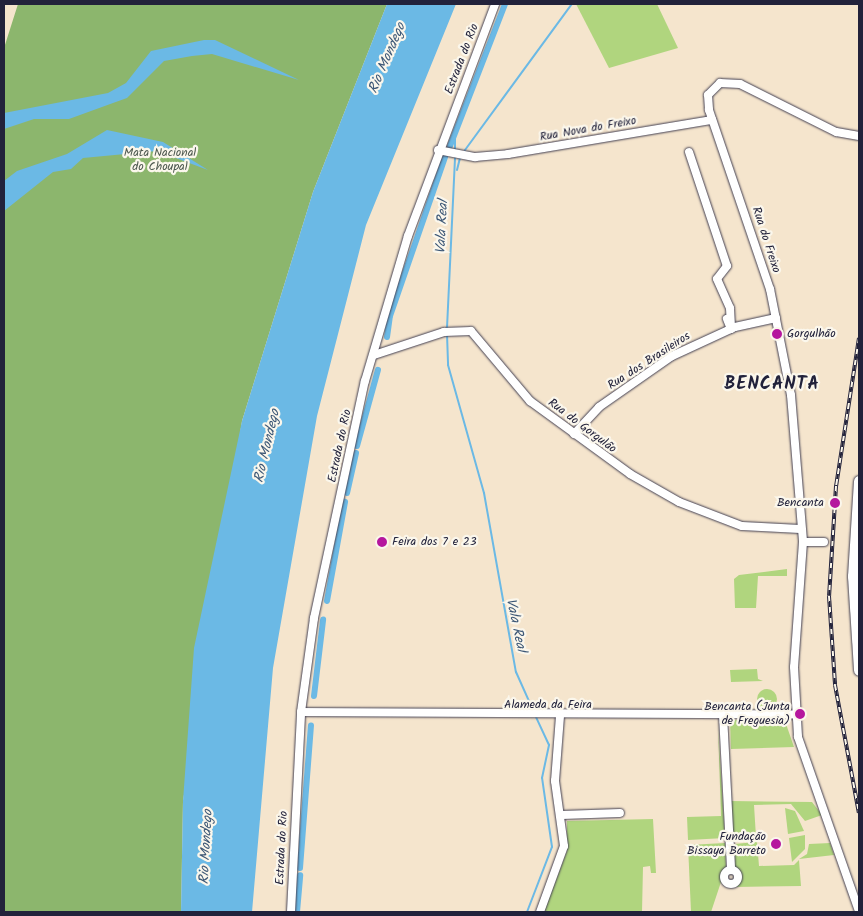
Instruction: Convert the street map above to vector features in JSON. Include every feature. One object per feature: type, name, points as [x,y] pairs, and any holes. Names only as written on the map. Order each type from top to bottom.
[{"type":"highway","points":[[859,481],[853,576],[859,670]]},
{"type":"street","name":"Estrada do Rio","points":[[291,912],[301,712],[314,618],[374,355],[438,150],[495,4]]},
{"type":"street","name":"Rua do Freixo","points":[[859,136],[836,132],[728,81],[708,95],[712,120],[776,318],[798,444],[802,542],[795,715],[806,765],[859,910]]},
{"type":"street","name":"Rua Nova do Freixo","points":[[438,150],[475,157],[508,154],[712,120]]},
{"type":"street","points":[[689,152],[727,266],[717,280],[730,308],[731,329]]},
{"type":"street","name":"Rua dos Brasileiros","points":[[574,434],[599,408],[643,375],[697,342],[731,329],[776,318]]},
{"type":"street","points":[[727,320],[731,329]]},
{"type":"street","name":"Rua do Gorgulão","points":[[374,355],[444,332],[471,331],[530,401],[630,474],[692,508],[750,528],[800,529]]},
{"type":"street","points":[[802,542],[824,542]]},
{"type":"street","name":"Alameda da Feira","points":[[301,712],[558,716],[795,715]]},
{"type":"street","points":[[722,715],[731,870]]},
{"type":"street","points":[[540,912],[564,846],[562,815],[554,781],[558,716]]},
{"type":"street","points":[[536,912],[560,841],[551,780],[558,716]]},
{"type":"street","points":[[562,815],[620,813]]},
{"type":"green space","name":"Mata Nacional do Choupal","points":[[18,4],[387,4],[313,192],[242,421],[183,801],[181,912],[4,912],[4,48]]},
{"type":"green space","points":[[576,4],[657,4],[678,48],[609,68]]},
{"type":"green space","points":[[787,569],[787,576],[758,576],[756,608],[735,608],[734,579],[739,575]]},
{"type":"green space","points":[[757,669],[758,679],[763,681],[731,682],[730,670]]},
{"type":"green space","points":[[767,689],[774,692],[777,699],[774,706],[767,709],[760,706],[757,699],[760,692]]},
{"type":"green space","points":[[730,720],[785,721],[794,747],[731,749]]},
{"type":"green space","points":[[718,727],[725,838],[688,840],[687,817],[721,816]]},
{"type":"green space","points":[[731,801],[812,802],[822,815],[805,821],[791,804],[754,805],[756,837],[733,839]]},
{"type":"green space","points":[[785,808],[795,811],[804,831],[788,834]]},
{"type":"green space","points":[[653,819],[656,873],[651,873],[650,866],[643,867],[642,912],[544,912],[567,851],[567,821]]},
{"type":"green space","points":[[805,835],[805,849],[792,862],[789,838]]},
{"type":"green space","points":[[757,842],[759,866],[794,865],[799,860],[801,886],[735,887],[741,876],[735,867],[734,844]]},
{"type":"green space","points":[[725,843],[726,867],[711,912],[691,912],[688,845]]},
{"type":"green space","points":[[830,843],[834,855],[799,859],[807,854],[809,844]]},
{"type":"water","name":"Rio Mondego","points":[[387,4],[456,4],[366,225],[317,416],[273,668],[252,912],[181,912],[183,801],[194,648],[242,421],[313,192]]},
{"type":"water","points":[[204,40],[215,40],[299,80],[212,54],[192,56],[164,61],[127,98],[69,119],[34,119],[4,129],[4,113],[108,93],[126,83],[151,51]]},
{"type":"water","points":[[107,130],[163,142],[208,170],[157,151],[83,158],[71,169],[53,172],[4,211],[4,181],[17,171],[67,154]]},
{"type":"waterway","points":[[450,146],[505,4]]},
{"type":"waterway","points":[[465,150],[572,4]]},
{"type":"waterway","name":"Vala Real","points":[[455,133],[455,150]]},
{"type":"waterway","points":[[387,337],[390,316],[445,157]]},
{"type":"waterway","name":"Vala Real","points":[[447,328],[455,157]]},
{"type":"waterway","name":"Vala Real","points":[[457,170],[460,158]]},
{"type":"waterway","name":"Vala Real","points":[[447,334],[448,365],[484,493],[516,672],[533,710]]},
{"type":"waterway","points":[[357,446],[378,370]]},
{"type":"waterway","points":[[347,493],[356,453]]},
{"type":"waterway","points":[[327,601],[345,502]]},
{"type":"waterway","points":[[314,696],[323,620]]},
{"type":"waterway","name":"Vala Real","points":[[527,912],[552,847],[542,778],[549,745],[536,717]]},
{"type":"waterway","points":[[300,868],[311,725]]},
{"type":"waterway","points":[[297,912],[300,875]]},
{"type":"railway","points":[[859,338],[836,486],[829,596],[835,685],[859,813]]},
{"type":"place","name":"Gorgulhão","points":[[777,334]]},
{"type":"place","name":"Bencanta","points":[[835,503]]},
{"type":"place","name":"Feira dos 7 e 23","points":[[382,542]]},
{"type":"place","name":"Bencanta (Junta de Freguesia)","points":[[800,714]]},
{"type":"place","name":"Fundação Bissaya Barreto","points":[[776,844]]},
{"type":"district","name":"BENCANTA","points":[[772,385]]}]
